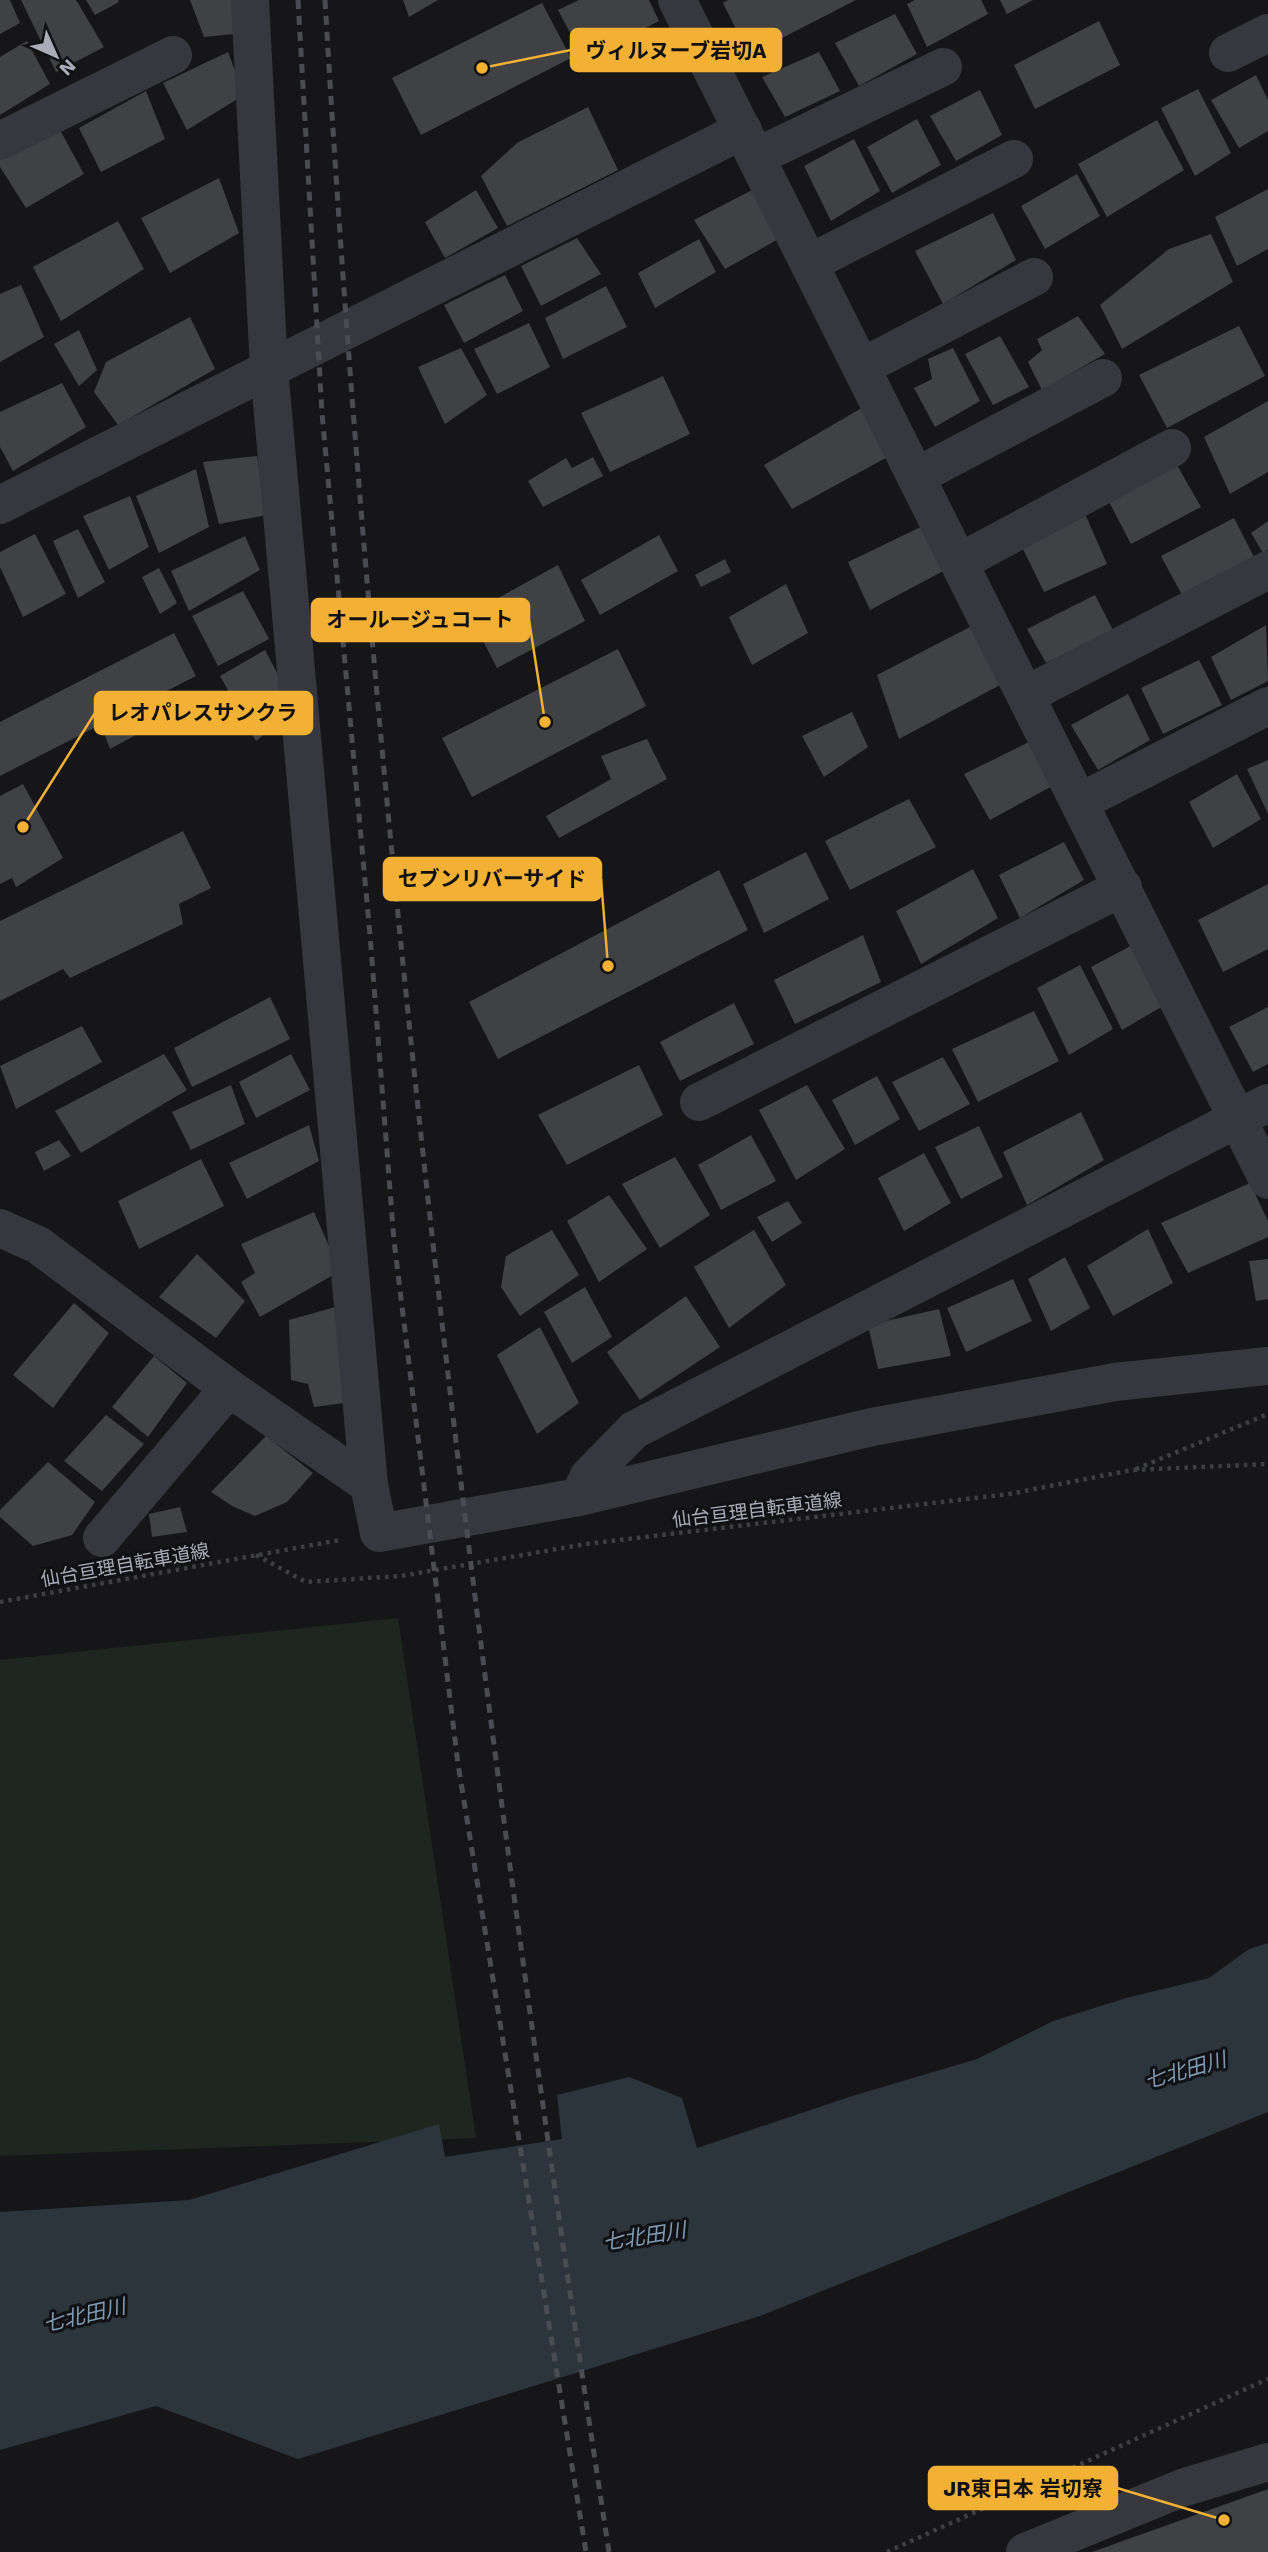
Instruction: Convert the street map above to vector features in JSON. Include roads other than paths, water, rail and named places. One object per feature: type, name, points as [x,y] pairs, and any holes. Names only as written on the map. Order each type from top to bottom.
[{"type":"street","points":[[250,0],[268,369],[369,1485],[379,1532],[579,1497],[872,1427],[1115,1382],[1268,1366]]},
{"type":"street","points":[[677,0],[1123,887],[1253,1111],[1268,1180]]},
{"type":"street","points":[[1228,53],[1268,33]]},
{"type":"street","points":[[0,141],[173,55]]},
{"type":"street","points":[[0,505],[268,369],[750,144],[943,67]]},
{"type":"street","points":[[810,263],[1014,159]]},
{"type":"street","points":[[862,367],[1034,277]]},
{"type":"street","points":[[917,476],[1103,378]]},
{"type":"street","points":[[960,562],[1172,448]]},
{"type":"street","points":[[1026,695],[1268,570]]},
{"type":"street","points":[[1080,802],[1268,706]]},
{"type":"street","points":[[699,1102],[1123,887]]},
{"type":"street","points":[[579,1497],[589,1476],[634,1430],[1253,1111]]},
{"type":"street","points":[[0,1228],[38,1245],[229,1388],[369,1485]]},
{"type":"street","points":[[102,1538],[229,1388]]},
{"type":"street","points":[[1025,2552],[1182,2488],[1268,2462]]},
{"type":"water","name":"七北田川","points":[[1268,1943],[1268,2112],[760,2316],[298,2459],[156,2406],[0,2450],[0,2212],[189,2200],[439,2124],[445,2157],[562,2139],[557,2095],[629,2077],[682,2098],[697,2148],[849,2097],[977,2059],[1053,2021],[1126,1998],[1209,1978],[1249,1949]]},
{"type":"railway","points":[[298,0],[322,413],[370,935],[394,1241],[458,1764],[586,2552]]},
{"type":"railway","points":[[325,0],[346,320],[372,640],[437,1279],[517,1916],[609,2552]]},
{"type":"place","name":"ヴィルヌーブ岩切A","points":[[482,68]]},
{"type":"place","name":"オールージュコート","points":[[545,722]]},
{"type":"place","name":"レオパレスサンクラ","points":[[23,827]]},
{"type":"place","name":"セブンリバーサイド","points":[[608,966]]},
{"type":"place","name":"JR東日本 岩切寮","points":[[1224,2520]]}]
